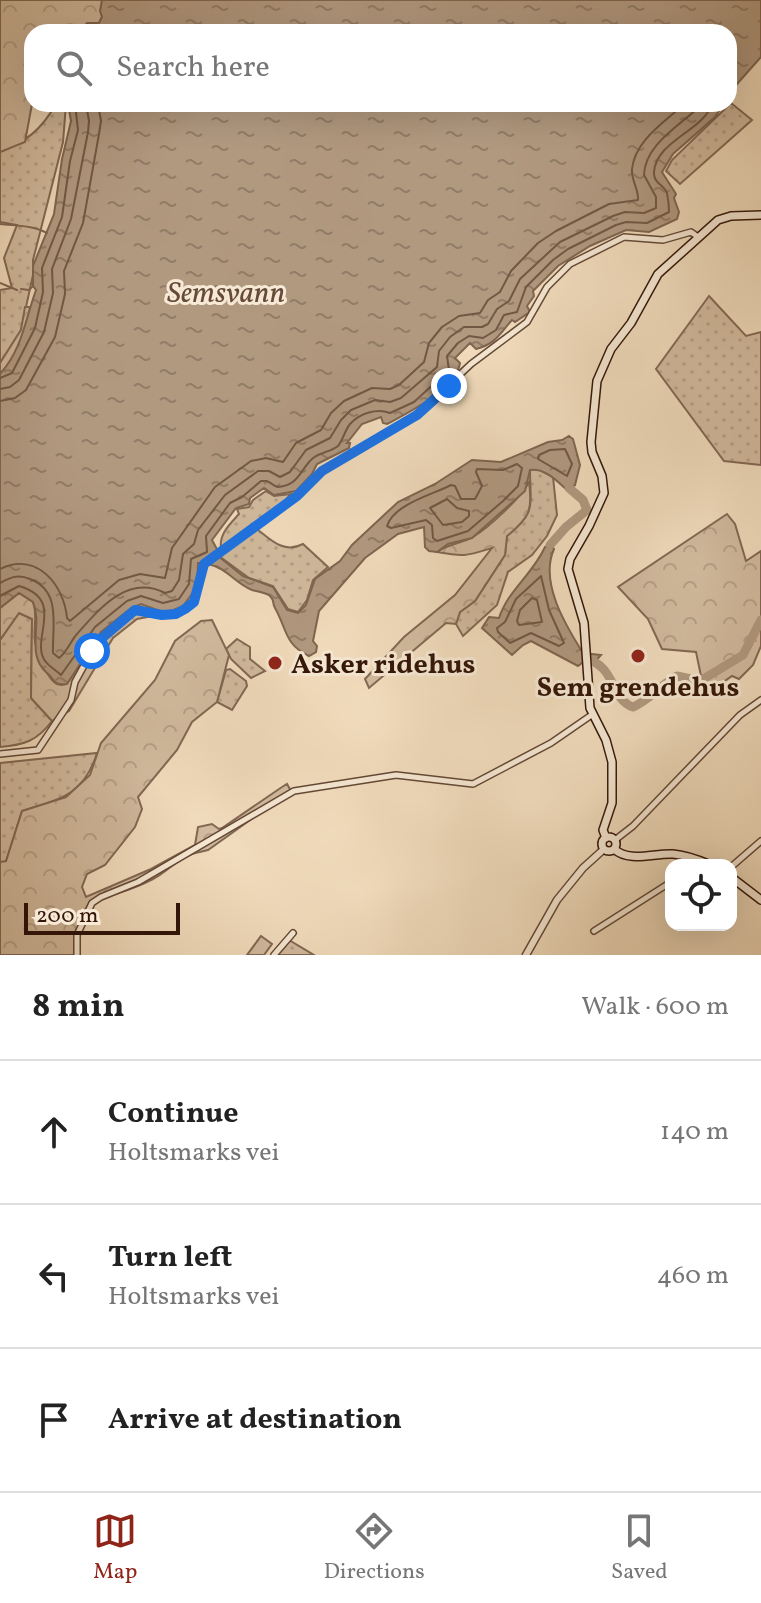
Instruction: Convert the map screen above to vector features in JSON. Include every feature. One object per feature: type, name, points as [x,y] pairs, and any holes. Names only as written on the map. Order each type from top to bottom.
[{"type":"main road","points":[[688,859],[670,854],[624,856],[606,838],[604,822],[613,795],[612,762],[606,740],[593,714],[586,668],[584,623],[569,578],[568,564],[604,493],[591,442],[597,381],[611,349],[631,323],[658,274],[698,237],[724,218],[761,215]]},
{"type":"main road","points":[[606,838],[602,843],[604,849],[610,851],[615,845]]},
{"type":"main road","points":[[737,882],[761,900]]},
{"type":"street","points":[[0,754],[38,750],[71,700],[81,671],[102,638],[135,610],[176,614],[194,602],[204,564],[297,496],[322,471],[417,415],[471,364],[527,322],[540,306],[547,287],[575,264],[624,237],[663,240],[691,232],[698,237]]},
{"type":"street","points":[[615,845],[740,715],[761,700]]},
{"type":"street","points":[[77,955],[77,935],[92,903],[138,882],[294,791],[396,775],[473,784],[551,743],[593,714]]},
{"type":"street","points":[[737,862],[761,841]]},
{"type":"street","points":[[526,955],[557,900],[583,868],[604,849]]},
{"type":"street","points":[[594,931],[665,886]]},
{"type":"street","points":[[274,955],[293,933]]},
{"type":"green space","points":[[0,0],[102,0],[99,23],[24,24],[24,112],[31,112],[25,142],[0,152]]},
{"type":"green space","points":[[737,108],[752,120],[680,184],[666,171],[672,160],[722,112],[737,112]]},
{"type":"green space","points":[[51,112],[65,112],[63,142],[33,260],[33,275],[21,330],[0,363],[0,290],[12,288],[4,258],[17,225],[0,222],[0,152],[18,144]]},
{"type":"green space","points":[[709,296],[746,336],[761,332],[761,465],[724,461],[656,369]]},
{"type":"green space","points":[[25,307],[30,307],[24,334],[16,352],[0,374],[0,363],[21,330]]},
{"type":"green space","points":[[538,469],[553,477],[557,515],[547,536],[532,555],[508,572],[497,605],[463,636],[456,624],[460,612],[475,601],[505,555],[507,536],[517,528],[530,507],[530,470]]},
{"type":"green space","points":[[529,482],[528,513],[507,536],[505,555],[475,601],[460,612],[456,624],[446,623],[369,688],[365,679],[404,637],[455,595],[492,548],[465,555],[437,552],[479,533],[512,504]]},
{"type":"green space","points":[[266,491],[274,496],[291,494],[278,508],[221,548],[223,534],[239,514],[237,509],[249,507]]},
{"type":"green space","points":[[727,514],[735,524],[746,561],[761,551],[761,646],[753,665],[739,679],[732,676],[705,695],[696,652],[662,649],[648,619],[618,587]]},
{"type":"green space","points":[[257,529],[284,547],[303,544],[328,567],[313,580],[307,600],[298,612],[288,609],[273,586],[249,578],[219,556]]},
{"type":"green space","points":[[19,593],[33,602],[37,651],[48,674],[60,685],[66,684],[91,647],[123,614],[142,604],[160,611],[158,615],[137,619],[113,638],[69,711],[52,721],[31,698],[32,619],[19,613],[0,640],[0,608]]},
{"type":"green space","points":[[19,613],[32,619],[31,698],[52,721],[29,741],[0,747],[0,640]]},
{"type":"green space","points":[[212,620],[229,655],[217,702],[192,722],[177,750],[138,797],[142,809],[135,827],[105,865],[87,874],[82,887],[86,897],[151,869],[195,845],[198,827],[212,824],[222,828],[287,784],[291,791],[208,850],[185,857],[136,887],[99,900],[84,917],[75,955],[0,955],[0,862],[6,861],[22,811],[66,797],[90,775],[101,743],[155,680],[175,641],[201,621]]},
{"type":"green space","points":[[237,639],[250,647],[250,659],[265,671],[251,678],[231,659],[226,649]]},
{"type":"green space","points":[[230,669],[246,681],[247,686],[232,710],[217,702],[226,670]]},
{"type":"green space","points":[[97,753],[92,767],[78,787],[59,798],[22,811],[6,862],[0,862],[0,763]]},
{"type":"green space","points":[[261,936],[272,944],[264,955],[247,955]]},
{"type":"green space","points":[[289,940],[314,955],[276,955]]},
{"type":"water","points":[[102,0],[761,0],[761,57],[737,84],[737,24],[87,24],[99,23],[102,17]]},
{"type":"water","name":"Semsvann","points":[[69,112],[718,112],[673,154],[662,172],[676,194],[677,219],[649,232],[626,230],[590,246],[558,266],[533,291],[534,296],[527,306],[530,312],[515,322],[512,320],[488,344],[476,349],[470,343],[455,358],[460,363],[457,373],[441,391],[387,424],[381,417],[362,424],[347,443],[350,443],[349,448],[317,464],[296,491],[274,495],[264,488],[250,498],[249,504],[236,508],[212,540],[218,551],[203,563],[198,563],[197,587],[183,606],[171,611],[160,611],[141,604],[131,608],[101,632],[67,684],[63,684],[53,680],[37,657],[33,602],[19,593],[0,608],[0,374],[18,345],[36,290],[33,286],[33,266],[54,214],[71,121]]},
{"type":"water","points":[[569,436],[573,439],[580,465],[575,485],[567,490],[545,473],[530,470],[525,491],[472,538],[448,544],[437,552],[425,547],[424,527],[398,534],[365,558],[319,611],[313,641],[317,646],[316,652],[309,656],[290,641],[270,596],[246,587],[208,564],[218,556],[243,576],[273,587],[287,610],[298,613],[306,605],[315,579],[340,561],[352,545],[398,502],[435,484],[472,460],[501,462]]},
{"type":"water","points":[[550,545],[554,549],[550,575],[556,603],[583,653],[601,655],[592,665],[582,663],[578,666],[531,641],[512,655],[482,628],[489,617],[499,618],[508,599],[545,547]]},
{"type":"waterway","points":[[0,224],[30,227],[47,233]]},
{"type":"waterway","points":[[0,283],[17,290]]},
{"type":"waterway","points":[[21,289],[29,290],[33,286]]},
{"type":"waterway","points":[[550,545],[587,510],[583,500],[569,488]]},
{"type":"waterway","points":[[586,659],[603,668],[620,697],[633,707],[677,676],[700,681],[743,655],[761,620]]},
{"type":"place","name":"Sem grendehus","points":[[638,656]]},
{"type":"place","name":"Asker ridehus","points":[[275,663]]},
{"type":"route","points":[[92,651],[102,638],[135,610],[162,615],[176,614],[185,609],[194,602],[200,588],[204,564],[297,496],[322,471],[417,415],[449,386]]}]
